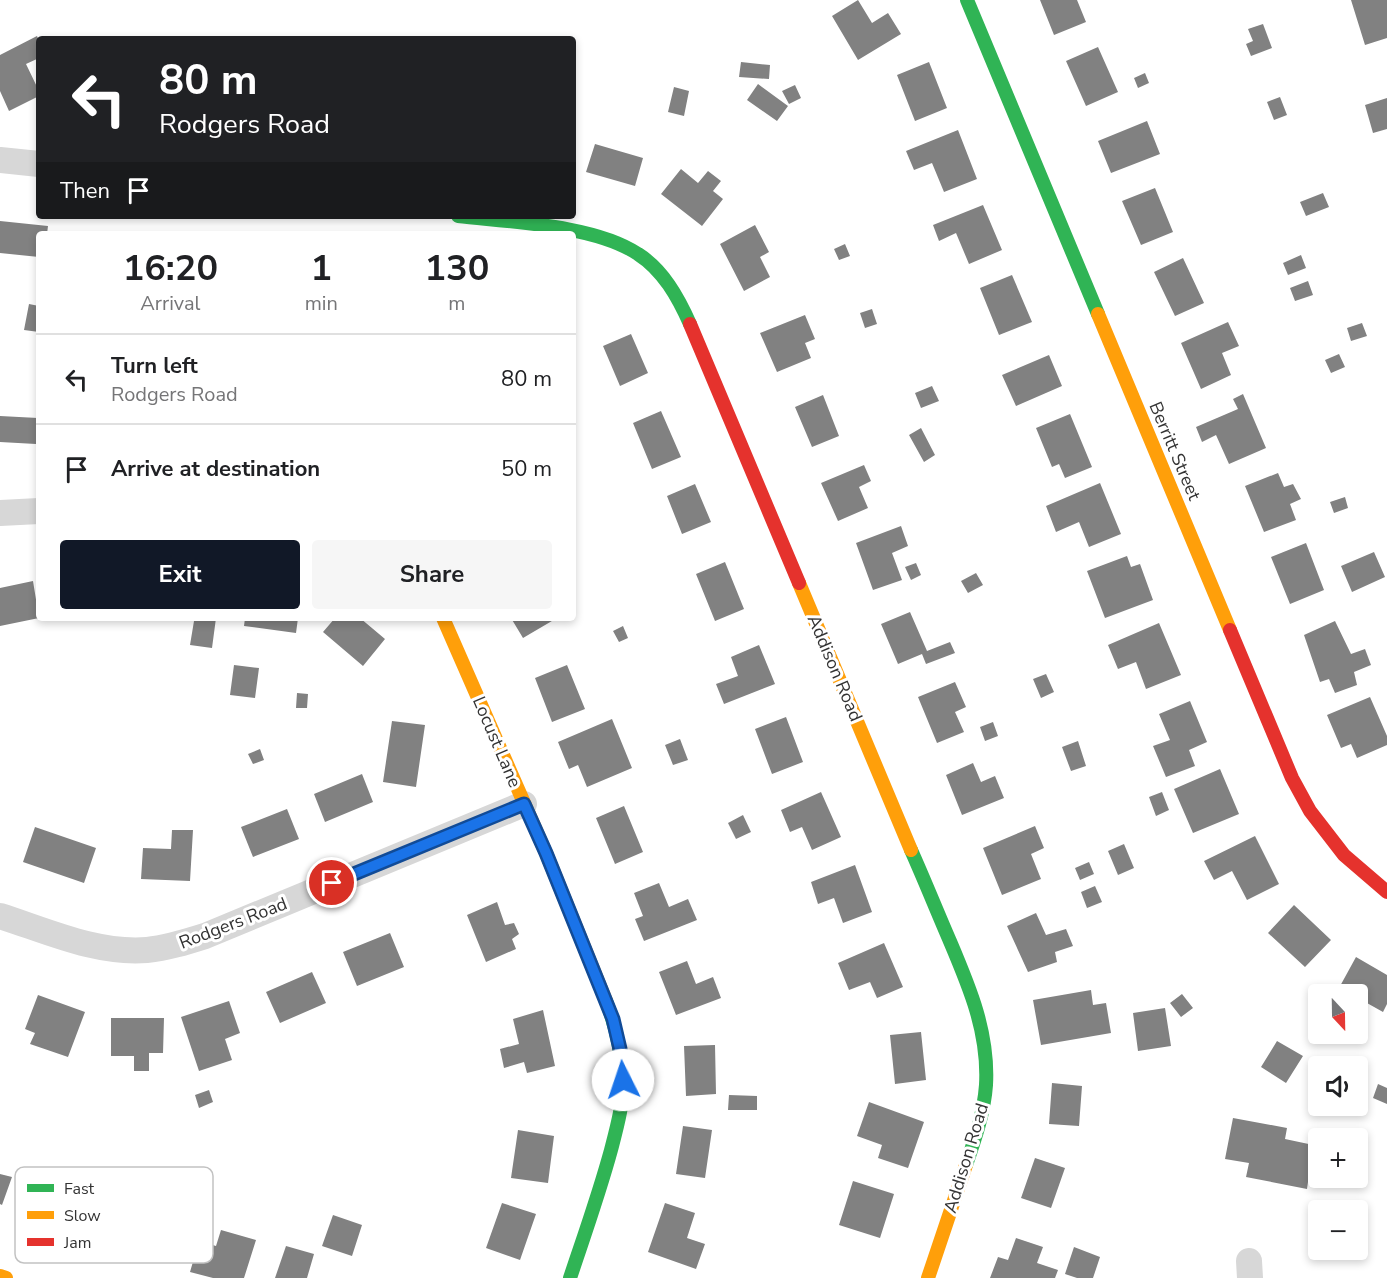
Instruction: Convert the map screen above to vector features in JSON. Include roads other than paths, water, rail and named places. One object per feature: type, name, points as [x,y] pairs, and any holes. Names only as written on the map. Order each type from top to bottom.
[{"type":"street","name":"Berritt Street","points":[[967,0],[1296,786],[1318,825],[1341,853],[1367,878],[1387,892]]},
{"type":"street","points":[[0,160],[36,164]]},
{"type":"street","name":"Addison Road","points":[[483,219],[589,232],[617,242],[637,252],[672,287],[971,991],[985,1042],[984,1102],[978,1129],[928,1278]]},
{"type":"street","points":[[0,513],[36,511]]},
{"type":"street","name":"Locust Lane","points":[[444,621],[609,1008],[620,1049],[623,1080],[619,1120],[603,1180],[570,1278]]},
{"type":"street","name":"Rodgers Road","points":[[0,916],[100,947],[146,950],[171,947],[205,936],[524,804]]},
{"type":"street","points":[[0,1276],[6,1278]]}]
